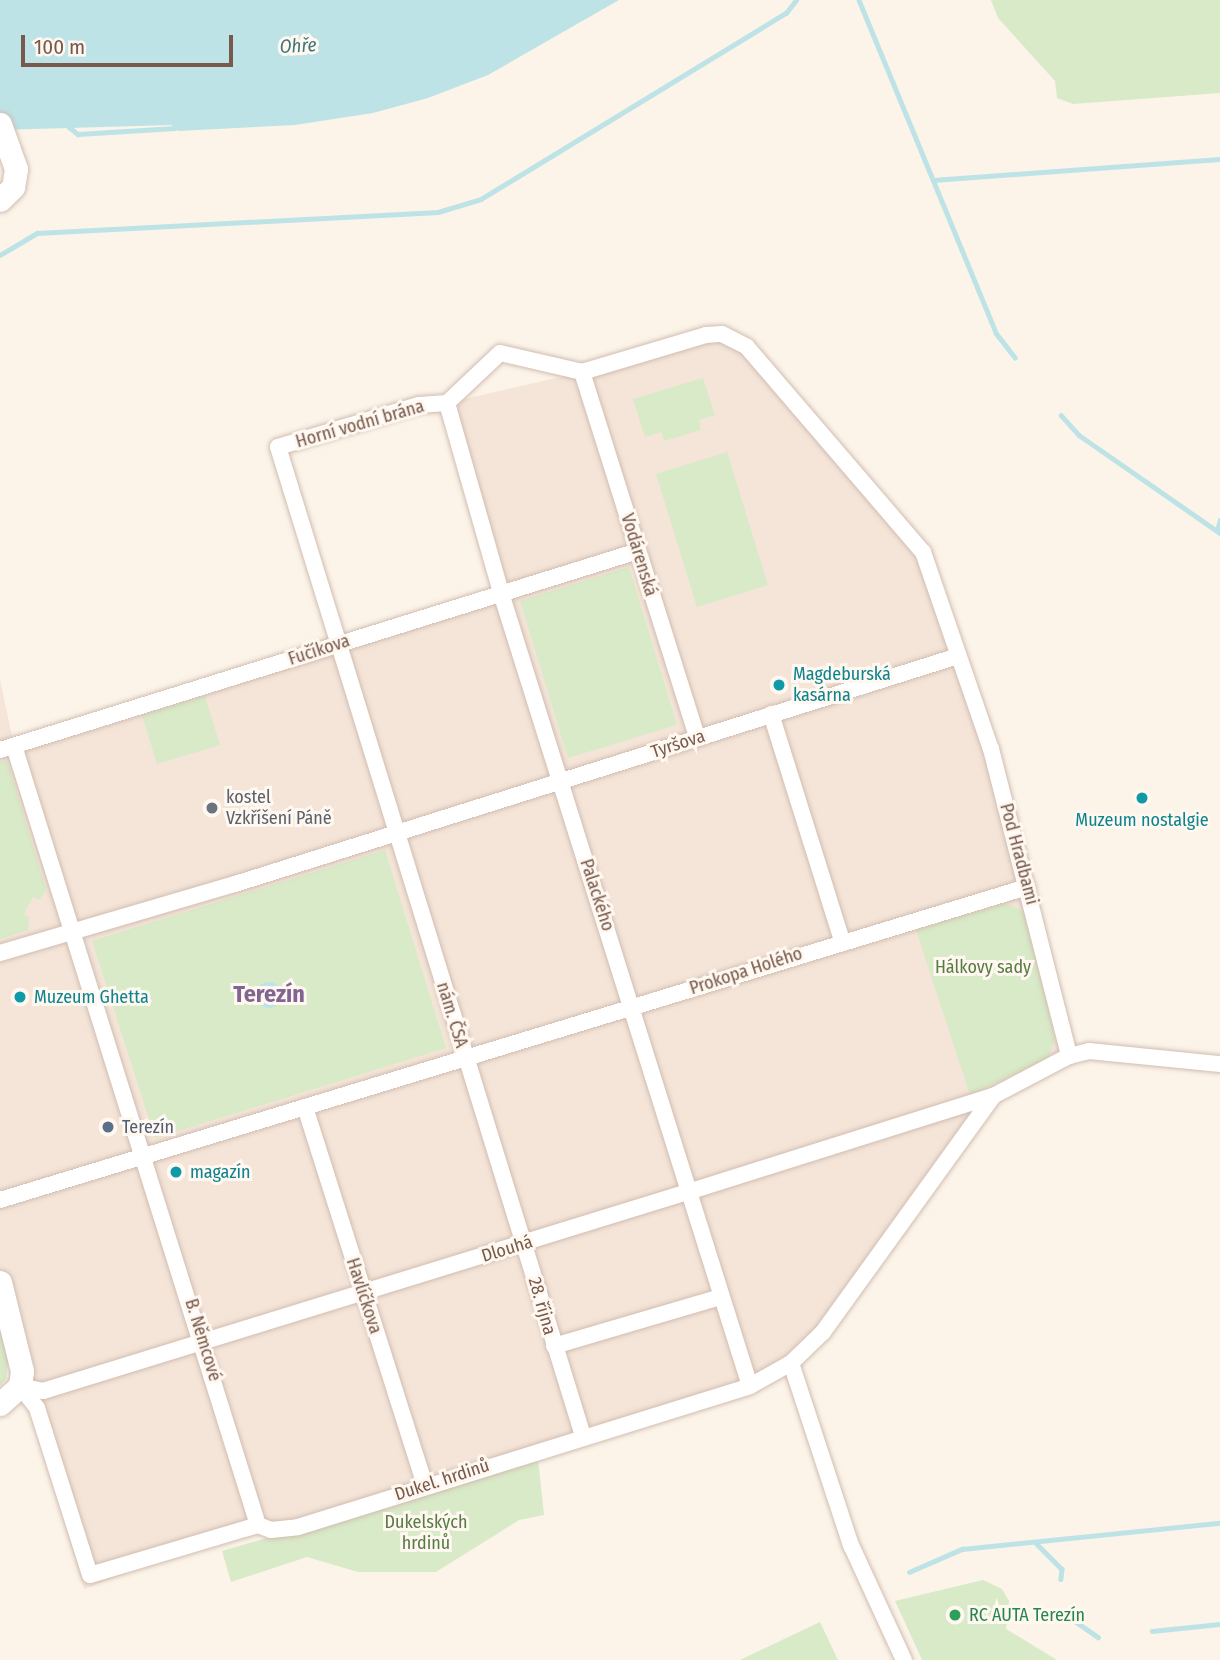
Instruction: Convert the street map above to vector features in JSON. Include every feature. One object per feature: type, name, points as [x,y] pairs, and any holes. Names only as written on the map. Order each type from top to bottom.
[{"type":"main road","points":[[0,124],[13,157],[13,187],[0,200]]},
{"type":"main road","points":[[0,1282],[18,1342],[20,1386],[0,1404]]},
{"type":"street","name":"Pod Hradbami","points":[[582,372],[706,335],[722,334],[747,347],[923,552],[991,749],[1069,1056]]},
{"type":"street","name":"Horní vodní brána","points":[[339,643],[278,447],[419,405],[447,403],[500,353],[582,372]]},
{"type":"street","name":"Vodárenská","points":[[582,372],[697,737]]},
{"type":"street","name":"Palackého","points":[[447,403],[501,593],[750,1386]]},
{"type":"street","name":"Fučíkova","points":[[7,748],[638,551]]},
{"type":"street","name":"nám. ČSA","points":[[0,1200],[464,1056],[339,643]]},
{"type":"street","name":"Tyršova","points":[[397,831],[958,656]]},
{"type":"street","points":[[771,714],[842,940]]},
{"type":"street","points":[[7,748],[74,931],[144,1156]]},
{"type":"street","points":[[0,953],[397,831]]},
{"type":"street","name":"Prokopa Holého","points":[[464,1056],[633,1007],[842,940],[1027,887]]},
{"type":"street","points":[[1069,1056],[1089,1051],[1220,1064]]},
{"type":"street","name":"28. října","points":[[464,1056],[583,1436]]},
{"type":"street","name":"Dlouhá","points":[[20,1386],[43,1391],[524,1244],[993,1096],[1069,1056]]},
{"type":"street","name":"Dukel. hrdinů","points":[[20,1386],[37,1408],[90,1575],[258,1525],[271,1530],[298,1527],[425,1485],[750,1386],[791,1363],[823,1332],[993,1096]]},
{"type":"street","name":"Havlíčkova","points":[[305,1107],[425,1485]]},
{"type":"street","name":"B. Němcové","points":[[144,1156],[204,1341],[258,1525]]},
{"type":"street","points":[[554,1346],[721,1297]]},
{"type":"street","points":[[791,1363],[843,1518],[904,1660]]},
{"type":"shaded area","points":[[706,335],[735,338],[886,510],[937,583],[1069,1056],[993,1096],[943,1152],[823,1332],[750,1386],[298,1527],[238,1531],[84,1589],[0,1308],[0,680],[14,745],[501,593],[447,403],[582,372]]},
{"type":"green space","points":[[991,0],[1220,0],[1220,93],[1073,104],[1057,98],[1055,81],[998,18]]},
{"type":"green space","points":[[703,378],[715,415],[699,420],[701,430],[664,441],[661,432],[645,437],[633,399]]},
{"type":"green space","points":[[727,452],[768,585],[697,607],[656,474]]},
{"type":"green space","points":[[629,567],[677,725],[568,758],[520,601]]},
{"type":"green space","points":[[205,696],[220,745],[157,764],[142,715]]},
{"type":"green space","points":[[7,760],[46,889],[40,900],[33,897],[24,914],[29,917],[28,930],[0,939],[0,762]]},
{"type":"green space","points":[[385,850],[446,1048],[155,1138],[92,941]]},
{"type":"green space","name":"Hálkovy sady","points":[[1005,903],[1025,912],[1055,1039],[1048,1058],[970,1095],[916,930]]},
{"type":"green space","points":[[0,1308],[9,1354],[6,1379],[0,1386]]},
{"type":"green space","name":"Dukelských hrdinů","points":[[538,1459],[544,1515],[519,1520],[436,1572],[358,1572],[307,1557],[231,1582],[222,1551]]},
{"type":"green space","name":"RC AUTA Terezín","points":[[983,1580],[1002,1589],[1009,1601],[1006,1629],[1057,1660],[922,1660],[895,1601]]},
{"type":"green space","points":[[820,1622],[838,1660],[740,1660]]},
{"type":"water","name":"Ohře","points":[[0,0],[619,0],[488,75],[428,98],[373,113],[295,125],[179,131],[171,125],[0,130]]},
{"type":"water","points":[[269,982],[278,986],[282,995],[278,1004],[269,1008],[260,1004],[256,995],[260,986]]},
{"type":"waterway","points":[[0,255],[37,233],[438,212],[481,199],[786,13],[796,0]]},
{"type":"waterway","points":[[859,0],[996,333],[1015,357]]},
{"type":"waterway","points":[[68,126],[78,134],[175,128]]},
{"type":"waterway","points":[[933,180],[1220,159]]},
{"type":"waterway","points":[[1061,415],[1079,435],[1220,533]]},
{"type":"waterway","points":[[1217,531],[1220,520]]},
{"type":"waterway","points":[[909,1572],[962,1549],[1220,1523]]},
{"type":"waterway","points":[[1035,1542],[1062,1569],[1061,1579]]},
{"type":"waterway","points":[[1062,1612],[1098,1637]]},
{"type":"waterway","points":[[1152,1631],[1220,1624]]},
{"type":"place","name":"Magdeburská kasárna","points":[[779,685]]},
{"type":"place","name":"Muzeum nostalgie","points":[[1142,798]]},
{"type":"place","name":"kostel Vzkříšení Páně","points":[[212,808]]},
{"type":"place","name":"Muzeum Ghetta","points":[[20,997]]},
{"type":"place","name":"Terezín","points":[[108,1127]]},
{"type":"place","name":"magazín","points":[[176,1172]]},
{"type":"place","name":"RC AUTA Terezín","points":[[955,1615]]},
{"type":"district","name":"Terezín","points":[[269,995]]}]
